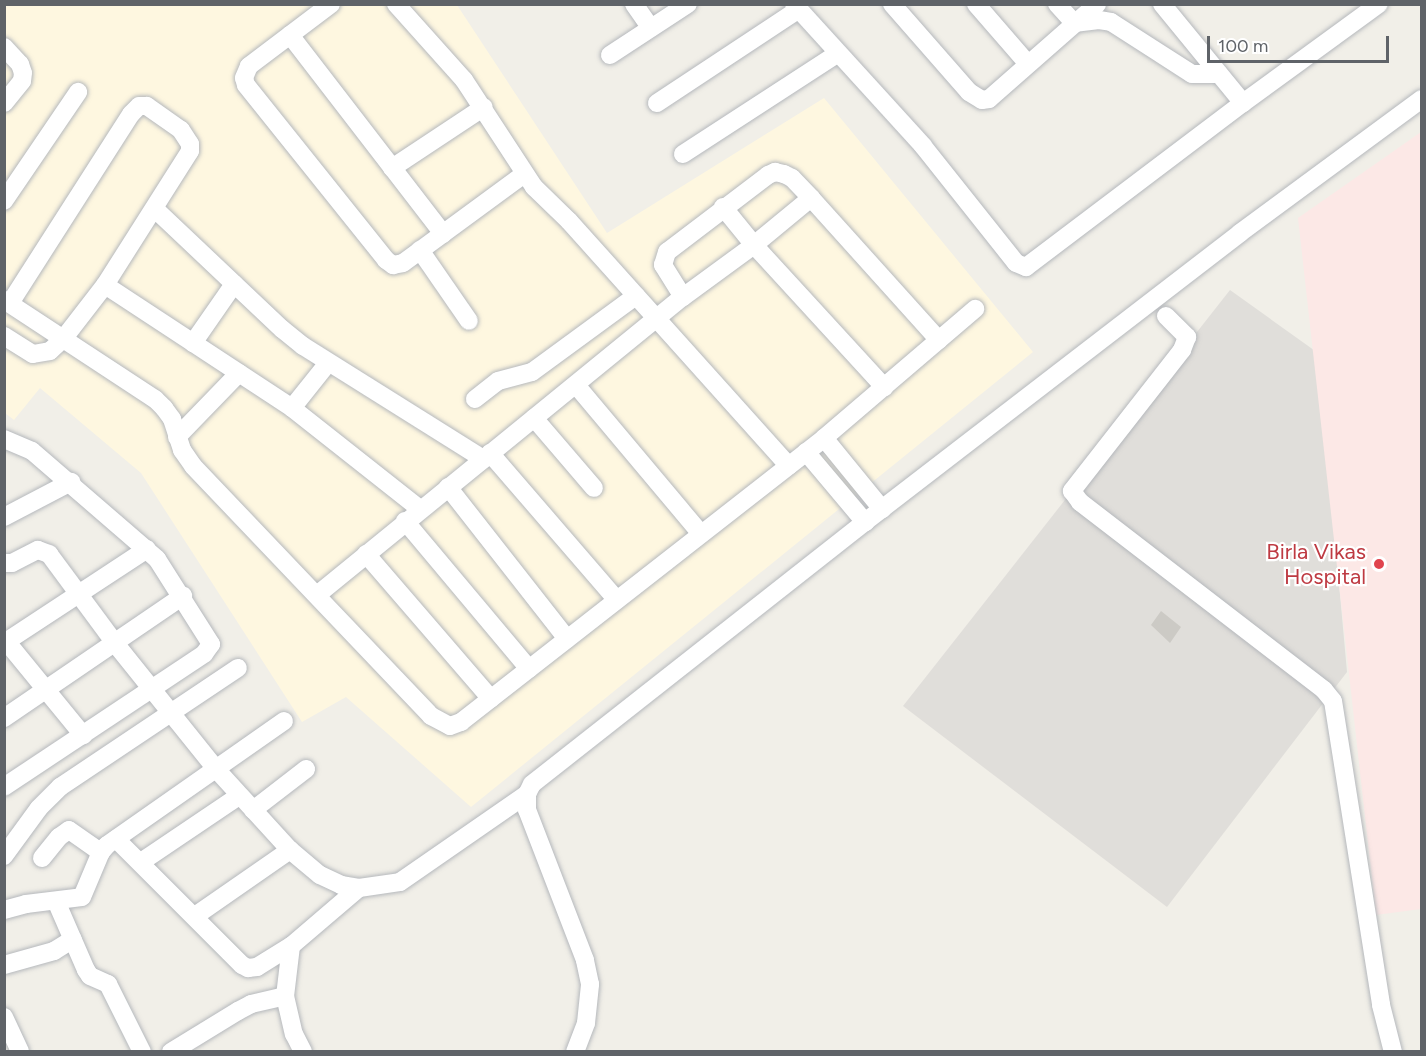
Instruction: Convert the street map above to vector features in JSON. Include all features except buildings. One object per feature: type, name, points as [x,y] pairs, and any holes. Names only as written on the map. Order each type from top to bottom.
[{"type":"street","points":[[331,4],[249,66],[243,78],[246,85],[386,260],[393,265],[403,263],[524,174]]},
{"type":"street","points":[[396,4],[445,58],[484,107],[524,174],[789,466]]},
{"type":"street","points":[[634,4],[651,28]]},
{"type":"street","points":[[610,55],[688,4]]},
{"type":"street","points":[[892,4],[975,98],[989,99],[1097,4]]},
{"type":"street","points":[[976,4],[1028,64]]},
{"type":"street","points":[[1057,4],[1074,23]]},
{"type":"street","points":[[1162,4],[1243,103]]},
{"type":"street","points":[[657,103],[796,7],[923,146],[1016,263],[1026,267],[1243,103],[1379,4]]},
{"type":"street","points":[[1074,23],[1099,20],[1111,22],[1192,74],[1202,76],[1220,74]]},
{"type":"street","points":[[290,35],[442,234]]},
{"type":"street","points":[[4,46],[20,64],[23,73],[18,89],[4,103]]},
{"type":"street","points":[[683,154],[837,54]]},
{"type":"street","points":[[4,201],[78,92]]},
{"type":"street","points":[[575,1052],[586,1023],[589,1004],[586,968],[527,810],[527,794],[532,784],[882,508],[1240,233],[1422,99]]},
{"type":"street","points":[[4,336],[33,354],[50,351],[64,338],[105,285],[190,151],[190,144],[181,130],[147,106],[139,106],[7,302],[64,338],[155,399],[171,419],[177,436],[194,466],[441,723],[450,726],[460,722],[491,699],[789,466],[975,309]]},
{"type":"street","points":[[392,168],[484,107]]},
{"type":"street","points":[[683,297],[663,265],[663,258],[667,252],[723,207],[775,172],[792,178],[939,340]]},
{"type":"street","points":[[317,595],[405,521],[658,320],[683,297],[754,245],[811,198]]},
{"type":"street","points":[[723,207],[754,245],[884,387]]},
{"type":"street","points":[[155,209],[282,329],[328,363],[487,456],[617,600]]},
{"type":"street","points":[[420,250],[469,321]]},
{"type":"street","points":[[193,343],[234,284]]},
{"type":"street","points":[[105,285],[292,408],[420,509]]},
{"type":"street","points":[[475,399],[498,381],[532,372],[636,296]]},
{"type":"street","points":[[1166,316],[1184,331],[1186,343],[1072,491],[1080,502],[1315,683],[1333,701],[1381,1005],[1393,1052]]},
{"type":"street","points":[[292,408],[328,363]]},
{"type":"street","points":[[177,436],[239,373]]},
{"type":"street","points":[[576,385],[701,534]]},
{"type":"street","points":[[534,418],[594,488]]},
{"type":"street","points":[[824,438],[882,508]]},
{"type":"street","points":[[4,787],[152,690],[204,654],[211,644],[166,570],[147,549],[71,482],[9,444]]},
{"type":"street","points":[[806,452],[865,522]]},
{"type":"street","points":[[4,517],[71,482]]},
{"type":"street","points":[[448,487],[567,639]]},
{"type":"street","points":[[405,521],[529,669]]},
{"type":"street","points":[[83,735],[5,642],[147,549]]},
{"type":"street","points":[[4,563],[12,563],[38,550],[45,551],[216,770],[290,850],[320,874],[341,885],[359,888],[400,882],[527,794]]},
{"type":"street","points":[[366,554],[491,699]]},
{"type":"street","points":[[4,718],[183,596]]},
{"type":"street","points":[[4,856],[47,798],[238,668]]},
{"type":"street","points":[[4,910],[82,897],[101,852],[116,839],[284,721]]},
{"type":"street","points":[[253,810],[306,769]]},
{"type":"street","points":[[141,862],[239,795]]},
{"type":"street","points":[[42,858],[59,837],[69,830],[101,852]]},
{"type":"street","points":[[116,839],[242,965],[248,968],[257,966],[291,946],[359,888]]},
{"type":"street","points":[[195,916],[290,850]]},
{"type":"street","points":[[56,901],[90,976],[108,984],[142,1052]]},
{"type":"street","points":[[6,959],[54,951],[73,939]]},
{"type":"street","points":[[291,946],[285,996],[294,1034],[303,1052]]},
{"type":"street","points":[[171,1052],[244,1008],[285,996]]},
{"type":"street","points":[[4,1017],[20,1052]]},
{"type":"shaded area","points":[[4,5],[457,5],[607,233],[824,98],[1033,352],[471,807],[346,697],[302,722],[141,473],[40,388],[14,420],[5,413]]},
{"type":"shaded area","name":"Birla Vikas Hospital","points":[[1421,132],[1421,909],[1376,915],[1298,218]]},
{"type":"shaded area","points":[[1230,290],[1318,353],[1347,672],[1167,907],[903,706]]},
{"type":"place","name":"Birla Vikas Hospital","points":[[1379,564]]}]
